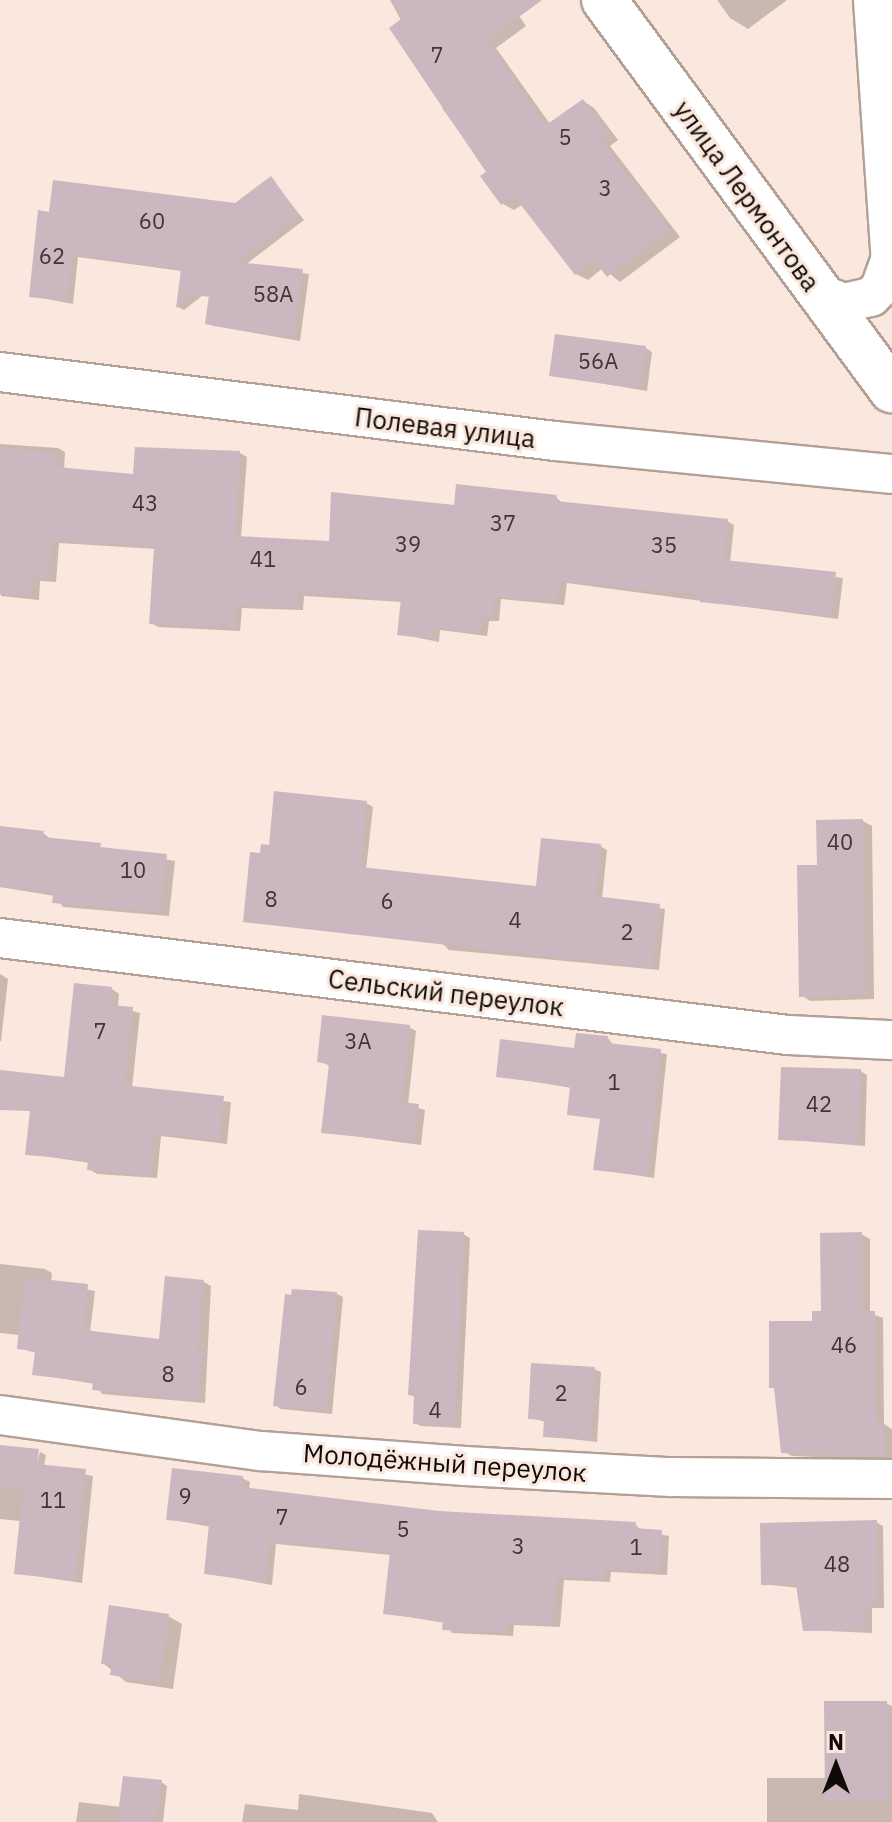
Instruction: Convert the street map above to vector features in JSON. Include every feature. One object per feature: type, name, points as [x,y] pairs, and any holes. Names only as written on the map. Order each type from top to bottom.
[{"type":"main road","name":"улица Лермонтова","points":[[604,0],[892,390]]},
{"type":"street","points":[[818,293],[844,303],[871,297],[891,270],[873,0]]},
{"type":"street","name":"Полевая улица","points":[[0,372],[555,441],[892,474]]},
{"type":"street","name":"Сельский переулок","points":[[0,938],[788,1035],[892,1040]]},
{"type":"street","name":"Молодёжный переулок","points":[[0,1415],[261,1451],[433,1464],[671,1477],[892,1479]]},
{"type":"building","points":[[393,0],[542,0],[486,41],[546,125],[583,99],[608,133],[600,139],[670,230],[607,277],[594,260],[575,275],[514,196],[501,205],[480,176],[486,172],[389,28],[404,17]]},
{"type":"building","points":[[271,176],[299,215],[237,262],[303,269],[294,339],[205,324],[209,295],[195,294],[176,308],[181,269],[72,255],[67,301],[29,297],[38,210],[49,212],[53,180],[235,203]]},
{"type":"building","points":[[555,334],[646,346],[641,389],[549,376]]},
{"type":"building","points":[[135,447],[240,451],[235,536],[329,541],[331,492],[454,505],[456,484],[557,495],[556,501],[728,519],[724,560],[836,572],[832,616],[700,602],[700,595],[560,581],[557,602],[495,596],[492,619],[482,618],[480,633],[433,627],[432,639],[397,635],[401,599],[297,593],[297,607],[235,605],[234,628],[149,624],[154,547],[52,540],[49,579],[33,578],[32,597],[0,594],[0,449],[58,453],[57,467],[133,474]]},
{"type":"building","points":[[274,791],[367,801],[360,867],[536,886],[541,838],[601,844],[595,896],[660,904],[652,968],[243,922],[250,852],[260,853],[261,844],[269,845]]},
{"type":"building","points":[[863,819],[866,995],[799,997],[797,865],[817,865],[816,820]]},
{"type":"building","points":[[0,826],[44,831],[43,837],[101,843],[100,847],[167,854],[161,912],[52,903],[53,893],[0,887]]},
{"type":"building","points":[[74,983],[112,987],[110,1005],[133,1007],[125,1082],[131,1086],[224,1096],[219,1141],[154,1133],[149,1175],[87,1170],[88,1160],[25,1155],[30,1111],[0,1110],[0,1070],[64,1077]]},
{"type":"building","points":[[322,1015],[410,1025],[402,1102],[419,1104],[414,1142],[321,1133],[329,1064],[317,1062]]},
{"type":"building","points":[[576,1033],[608,1036],[608,1043],[661,1049],[648,1176],[593,1170],[600,1119],[567,1115],[570,1086],[496,1077],[500,1039],[574,1048]]},
{"type":"building","points":[[781,1067],[861,1069],[858,1143],[778,1140]]},
{"type":"building","points":[[418,1230],[464,1232],[455,1426],[413,1424],[414,1396],[408,1395]]},
{"type":"building","points":[[862,1232],[862,1311],[875,1311],[876,1422],[884,1422],[884,1456],[781,1453],[774,1388],[769,1388],[769,1321],[812,1321],[812,1311],[821,1311],[820,1233]]},
{"type":"building","points":[[165,1276],[204,1280],[197,1351],[203,1352],[198,1401],[92,1390],[93,1382],[32,1375],[35,1351],[17,1349],[24,1277],[88,1284],[84,1330],[159,1339]]},
{"type":"building","points":[[292,1289],[337,1292],[326,1411],[273,1406],[285,1294],[291,1295]]},
{"type":"building","points":[[531,1363],[595,1367],[591,1440],[543,1437],[544,1420],[528,1419]]},
{"type":"building","points":[[0,1445],[39,1449],[37,1464],[86,1469],[75,1580],[14,1574],[23,1488],[0,1486]]},
{"type":"building","points":[[172,1468],[243,1476],[242,1487],[439,1511],[636,1522],[635,1528],[662,1530],[660,1572],[604,1569],[603,1579],[557,1577],[553,1624],[507,1622],[506,1633],[442,1630],[443,1621],[383,1614],[390,1552],[269,1541],[265,1582],[204,1574],[209,1524],[166,1520]]},
{"type":"building","points":[[877,1520],[878,1605],[866,1605],[866,1630],[803,1631],[796,1585],[761,1585],[760,1523]]},
{"type":"building","points":[[109,1605],[169,1614],[160,1682],[110,1675],[112,1665],[101,1664]]},
{"type":"building","points":[[824,1701],[887,1701],[888,1800],[825,1800]]},
{"type":"building","points":[[123,1776],[162,1780],[156,1822],[117,1822]]}]
